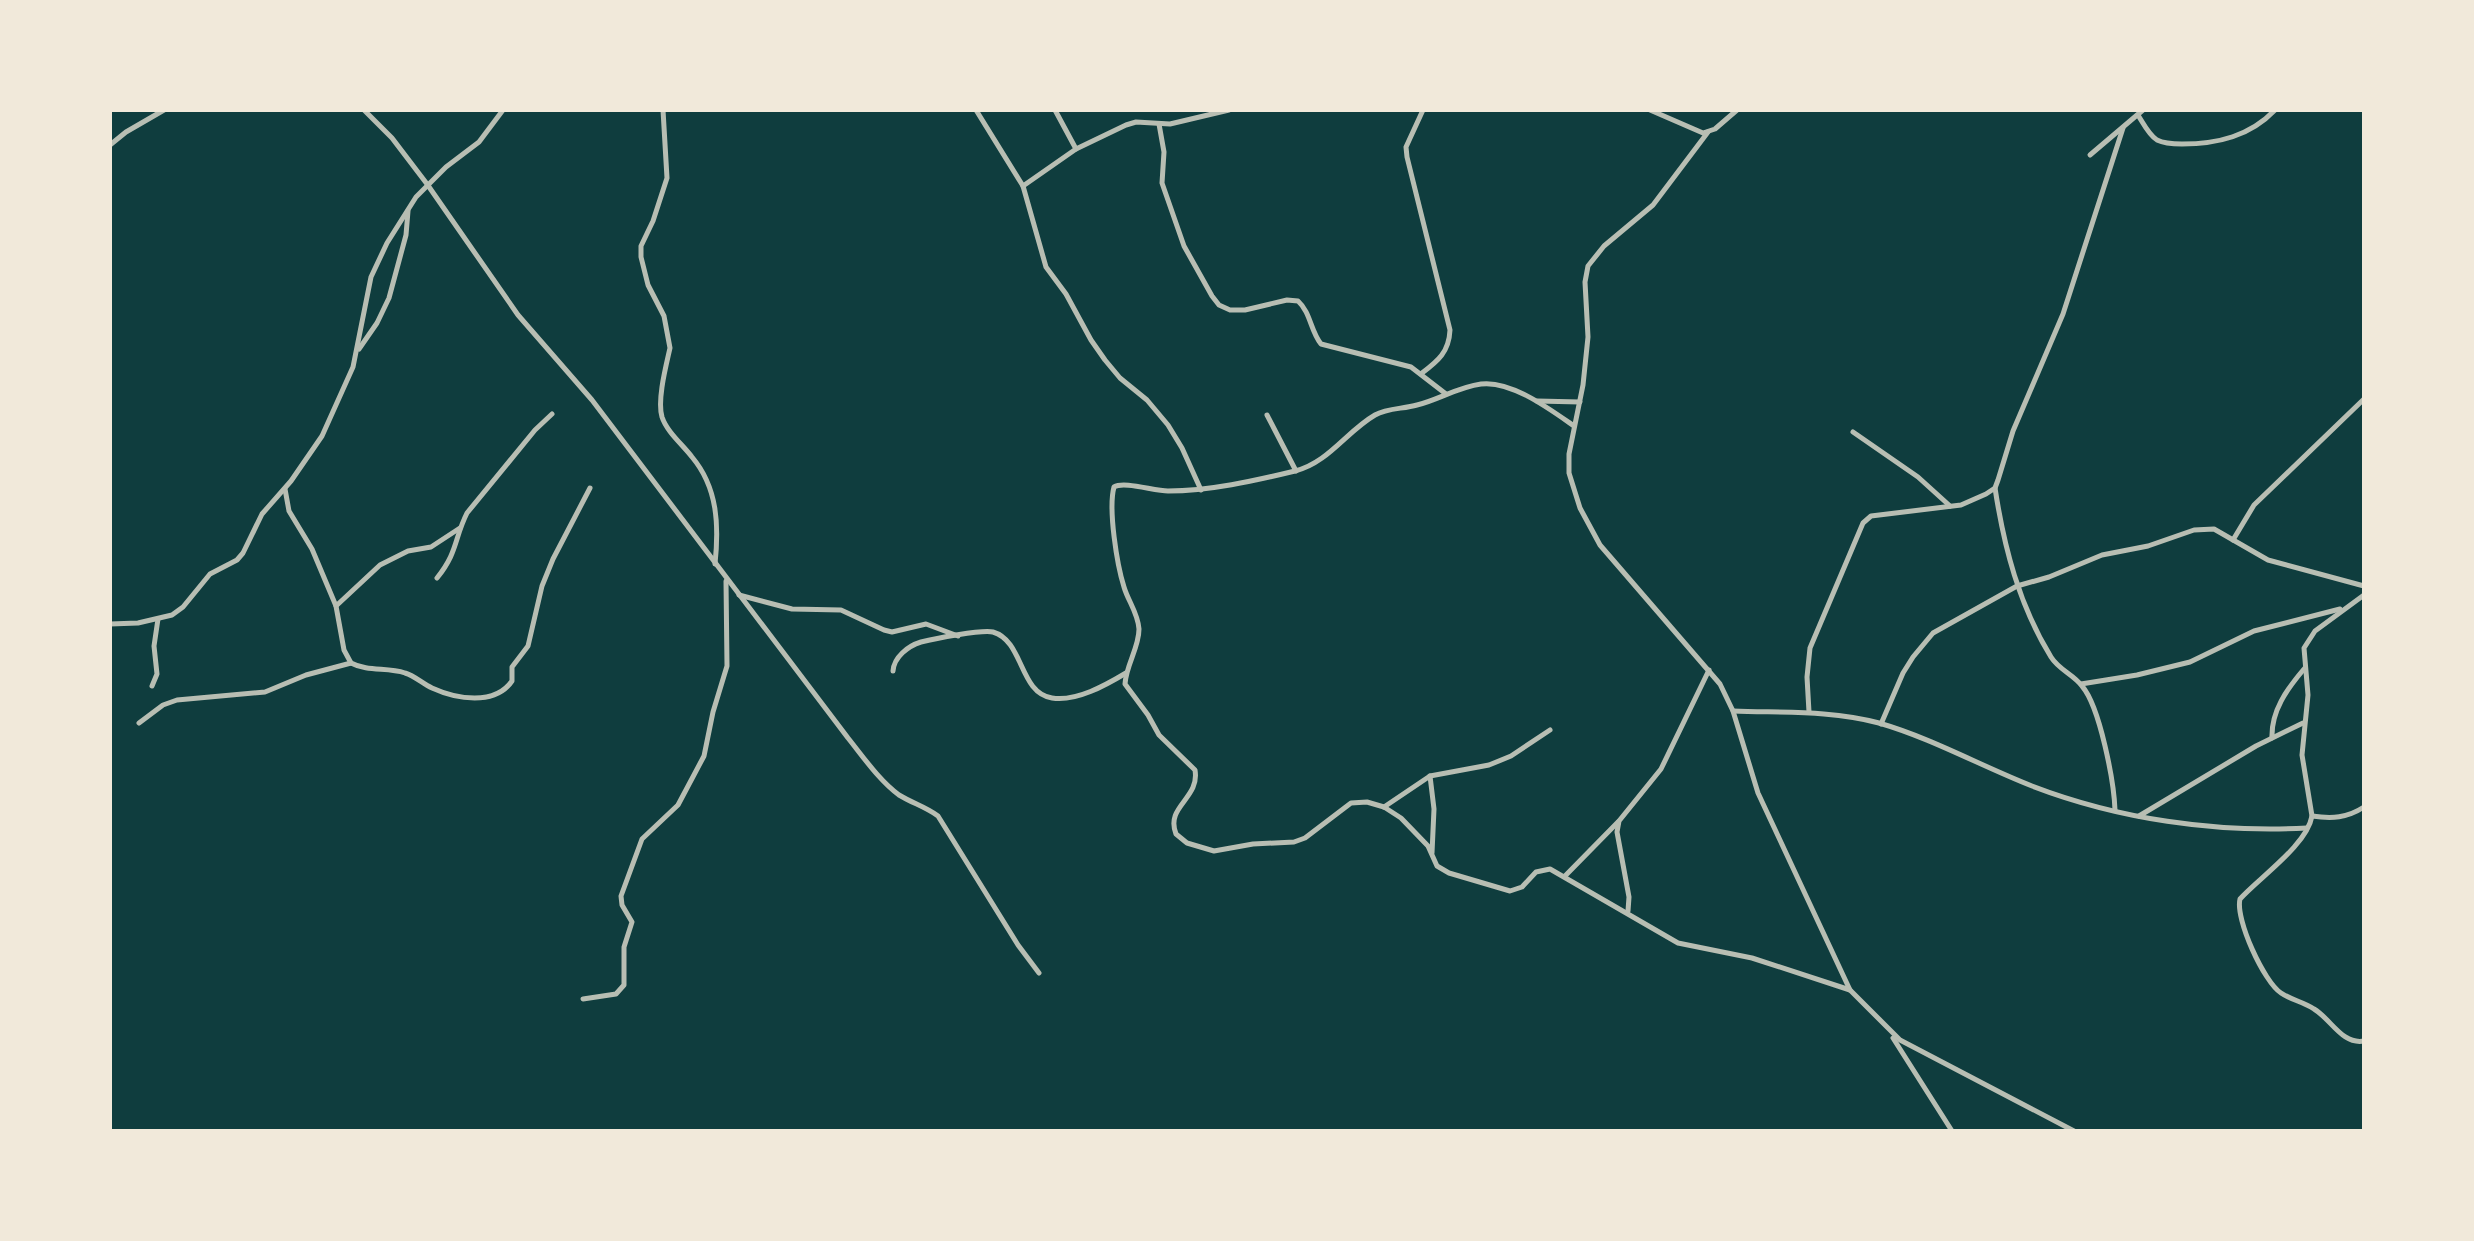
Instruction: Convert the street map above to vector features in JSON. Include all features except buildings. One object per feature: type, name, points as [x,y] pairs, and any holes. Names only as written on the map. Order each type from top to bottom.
[{"type":"street","points":[[110,145],[164,110]]},
{"type":"street","points":[[364,110],[392,138],[509,303],[592,400],[726,580],[883,781],[906,799],[938,816],[1018,945],[1039,973]]},
{"type":"street","points":[[110,624],[158,619],[183,607],[210,574],[237,560],[251,540],[262,514],[322,436],[356,353],[371,277],[387,243],[427,184],[479,142],[503,110]]},
{"type":"street","points":[[663,110],[667,178],[641,246],[641,257],[648,285],[664,316],[670,348],[660,401],[662,416],[668,429],[696,461],[717,509],[715,565]]},
{"type":"street","points":[[976,110],[1023,186],[1046,267],[1066,294],[1105,360],[1168,425],[1201,490]]},
{"type":"street","points":[[1055,110],[1076,149]]},
{"type":"street","points":[[1023,186],[1076,149],[1126,125],[1188,121],[1229,110]]},
{"type":"street","points":[[1422,373],[1442,357],[1450,342],[1450,330],[1406,147],[1423,110]]},
{"type":"street","points":[[1650,110],[1697,132],[1708,132]]},
{"type":"street","points":[[1664,117],[1667,110]]},
{"type":"street","points":[[1737,110],[1708,132],[1653,205],[1604,246],[1588,266],[1585,282],[1588,337],[1580,402],[1569,454],[1573,493],[1600,545],[1720,684],[1733,711],[1758,793],[1850,990],[1900,1040],[2074,1131]]},
{"type":"street","points":[[2090,155],[2140,112],[2156,139],[2168,143],[2197,144],[2223,140],[2249,131],[2275,110]]},
{"type":"street","points":[[1159,124],[1164,152],[1162,183],[1184,246],[1219,305],[1230,310],[1245,310],[1293,299],[1305,307],[1315,337],[1324,345],[1400,363],[1422,373],[1446,394]]},
{"type":"street","points":[[2115,810],[2109,763],[2092,706],[2081,684],[2052,660],[2017,586],[2002,536],[1995,488],[2013,431],[2063,314],[2123,128]]},
{"type":"street","points":[[356,353],[377,323],[389,298],[406,235],[408,210]]},
{"type":"street","points":[[1574,426],[1536,401],[1488,384],[1374,416],[1326,455],[1296,471],[1201,490],[1147,490],[1123,483],[1114,487],[1112,499],[1117,549],[1124,587],[1139,630],[1125,679],[1126,688],[1148,715],[1154,729],[1195,770],[1196,784],[1176,812],[1173,824],[1176,834],[1187,843],[1206,850],[1222,851],[1253,844],[1294,842],[1305,838],[1351,803],[1367,802],[1384,807],[1412,828],[1441,869],[1501,890],[1518,889],[1541,870],[1550,869],[1678,943],[1769,963],[1850,990]]},
{"type":"street","points":[[2233,540],[2254,505],[2364,399]]},
{"type":"street","points":[[1536,401],[1580,402]]},
{"type":"street","points":[[437,578],[454,555],[460,528],[474,504],[552,414]]},
{"type":"street","points":[[1267,415],[1296,471]]},
{"type":"street","points":[[1853,432],[1918,477],[1950,507]]},
{"type":"street","points":[[285,488],[289,511],[312,549],[323,582],[336,606],[344,650],[351,663]]},
{"type":"street","points":[[139,723],[163,705],[177,700],[265,692],[306,675],[351,663],[370,669],[407,673],[443,693],[466,698],[490,696],[507,688],[513,678],[511,668],[528,646],[542,586],[553,559],[590,488]]},
{"type":"street","points":[[1809,712],[1807,677],[1810,648],[1863,523],[1871,516],[1975,501],[1995,488]]},
{"type":"street","points":[[336,606],[380,565],[408,551],[431,547],[460,528]]},
{"type":"street","points":[[1881,724],[1903,673],[1933,633],[2017,586],[2049,577],[2102,555],[2148,546],[2194,530],[2217,530],[2268,560],[2364,586]]},
{"type":"street","points":[[583,999],[616,994],[624,985],[624,947],[632,922],[622,905],[621,896],[642,839],[682,800],[704,756],[727,666],[726,580]]},
{"type":"street","points":[[738,595],[792,609],[841,610],[892,632],[926,624],[958,636]]},
{"type":"street","points":[[2364,595],[2341,609],[2306,642],[2303,654],[2308,695],[2302,755],[2312,816],[2307,828],[2284,856],[2240,899],[2238,908],[2241,921],[2273,987],[2283,995],[2316,1009],[2347,1038],[2364,1041]]},
{"type":"street","points":[[2081,684],[2190,662],[2254,631],[2341,609]]},
{"type":"street","points":[[152,686],[157,674],[154,646],[158,619]]},
{"type":"street","points":[[893,671],[893,664],[899,656],[914,644],[991,631],[998,633],[1017,656],[1035,689],[1050,698],[1084,693],[1127,672]]},
{"type":"street","points":[[2272,738],[2272,723],[2279,706],[2305,668]]},
{"type":"street","points":[[1565,876],[1619,821],[1661,769],[1709,670]]},
{"type":"street","points":[[1733,711],[1809,712],[1881,724],[2036,787],[2139,816],[2238,829],[2307,828]]},
{"type":"street","points":[[2139,816],[2304,722]]},
{"type":"street","points":[[1384,807],[1430,776],[1489,765],[1511,756],[1550,730]]},
{"type":"street","points":[[1430,776],[1434,809],[1432,854]]},
{"type":"street","points":[[2312,816],[2346,817],[2364,807]]},
{"type":"street","points":[[1619,821],[1617,832],[1629,897],[1628,912]]},
{"type":"street","points":[[1888,1030],[1952,1131]]}]
